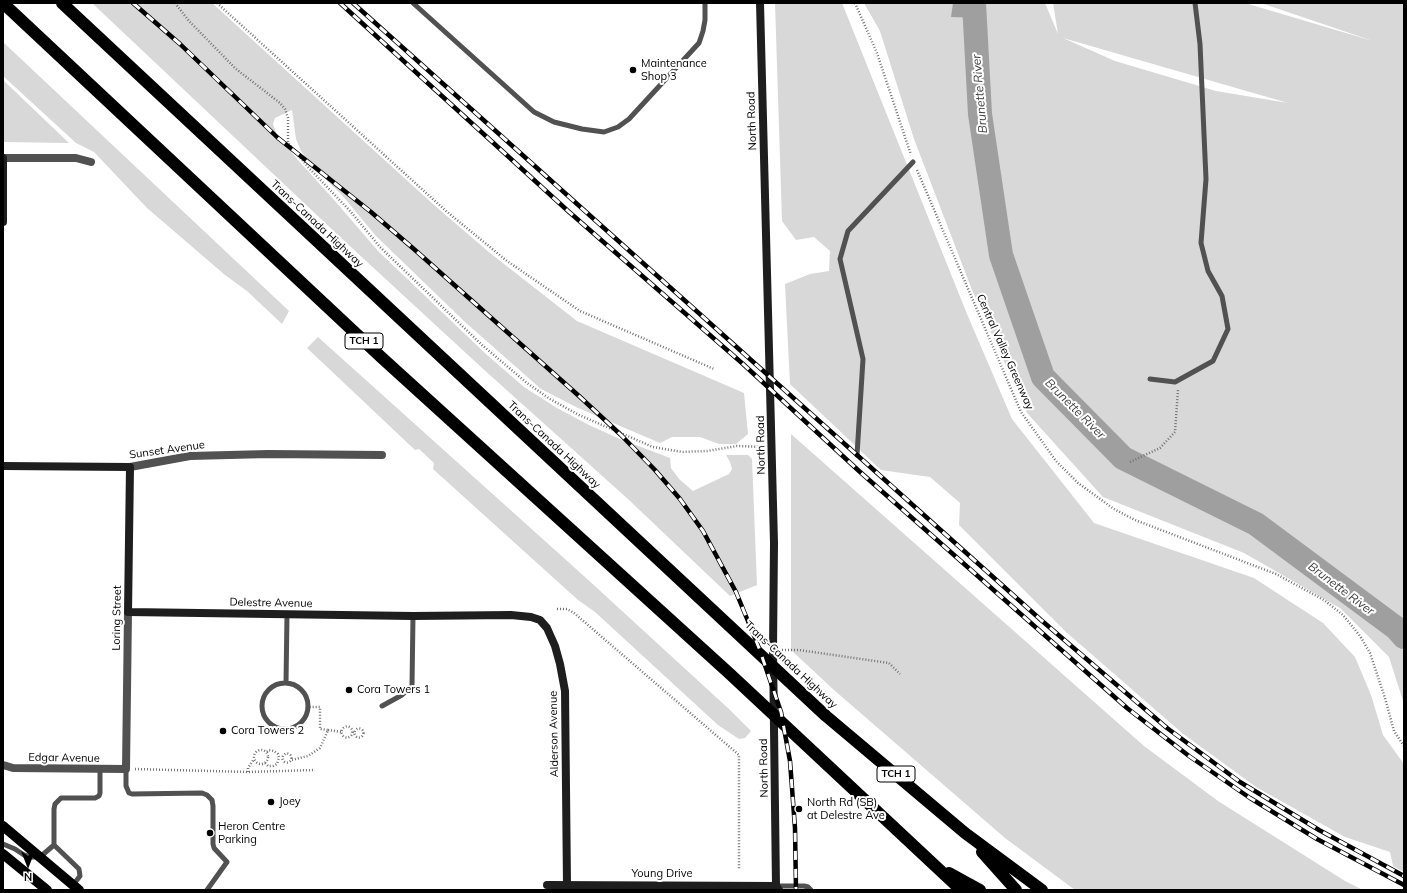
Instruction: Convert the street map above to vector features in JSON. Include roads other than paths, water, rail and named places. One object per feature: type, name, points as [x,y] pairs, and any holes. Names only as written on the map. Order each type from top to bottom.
[{"type":"highway","name":"TCH 1","points":[[3,3],[380,357],[730,674],[961,890]]},
{"type":"highway","name":"Trans-Canada Highway","points":[[62,3],[826,716],[965,833],[1042,890]]},
{"type":"highway","points":[[965,833],[1016,890]]},
{"type":"highway","points":[[930,862],[980,890]]},
{"type":"main road","points":[[3,826],[76,888]]},
{"type":"main road","points":[[3,854],[46,890]]},
{"type":"street","name":"North Road","points":[[760,3],[774,543],[773,650],[776,889]]},
{"type":"street","points":[[3,222],[3,158],[76,158],[91,162]]},
{"type":"street","name":"Sunset Avenue","points":[[3,466],[130,467],[190,456],[268,454],[382,455]]},
{"type":"street","name":"Loring Street","points":[[126,769],[130,467]]},
{"type":"street","name":"Delestre Avenue","points":[[128,612],[413,616]]},
{"type":"street","name":"Alderson Avenue","points":[[413,616],[527,616],[540,620],[547,628],[555,646],[560,664],[566,702],[567,885]]},
{"type":"street","name":"Edgar Avenue","points":[[3,765],[14,768],[126,769]]},
{"type":"street","name":"Young Drive","points":[[547,885],[776,889]]},
{"type":"lane","points":[[413,3],[534,112],[554,122],[582,129],[604,132],[618,127],[629,120],[698,43],[703,31],[705,20],[705,3]]},
{"type":"lane","points":[[1150,379],[1175,382],[1213,361],[1228,329],[1222,296],[1208,271],[1201,243],[1206,179],[1200,44],[1195,3]]},
{"type":"lane","points":[[856,455],[863,359],[840,259],[848,231],[914,162]]},
{"type":"lane","points":[[286,683],[287,614]]},
{"type":"lane","points":[[382,706],[408,691],[413,684],[413,616]]},
{"type":"lane","points":[[286,683],[294,684],[301,689],[306,695],[308,707],[306,718],[300,725],[293,729],[285,730],[278,729],[266,720],[262,713],[262,706],[263,698],[266,692],[272,687],[286,683]]},
{"type":"lane","points":[[76,888],[80,876],[79,869],[54,845],[54,808],[55,804],[61,798],[95,798],[99,796],[100,769]]},
{"type":"lane","points":[[126,769],[126,786],[129,793],[202,793],[207,795],[212,800],[213,844],[214,848],[227,862],[207,890]]},
{"type":"lane","points":[[3,844],[31,857],[40,857],[54,845]]},
{"type":"lane","points":[[776,889],[804,886],[811,890]]},
{"type":"waterway","name":"Brunette River","points":[[974,3],[980,114],[1001,255],[1043,377],[1123,458],[1256,524],[1396,628],[1404,637]]},
{"type":"railway","points":[[133,3],[180,44],[278,138],[371,212],[579,396],[621,435],[655,470],[680,499],[703,531],[736,592],[759,648],[781,712],[790,761],[795,828],[796,890]]},
{"type":"railway","points":[[340,3],[568,211],[743,364],[859,471],[1127,708],[1189,756],[1250,798],[1317,839],[1404,885]]},
{"type":"railway","points":[[353,3],[1041,620],[1167,728],[1240,782],[1319,830],[1404,876]]},
{"type":"place","name":"Maintenance Shop 3","points":[[633,70]]},
{"type":"place","name":"Cora Towers 1","points":[[349,690]]},
{"type":"place","name":"Cora Towers 2","points":[[223,731]]},
{"type":"place","name":"Joey","points":[[271,802]]},
{"type":"place","name":"North Rd (SB) at Delestre Ave","points":[[799,809]]},
{"type":"place","name":"Heron Centre Parking","points":[[210,833]]}]
